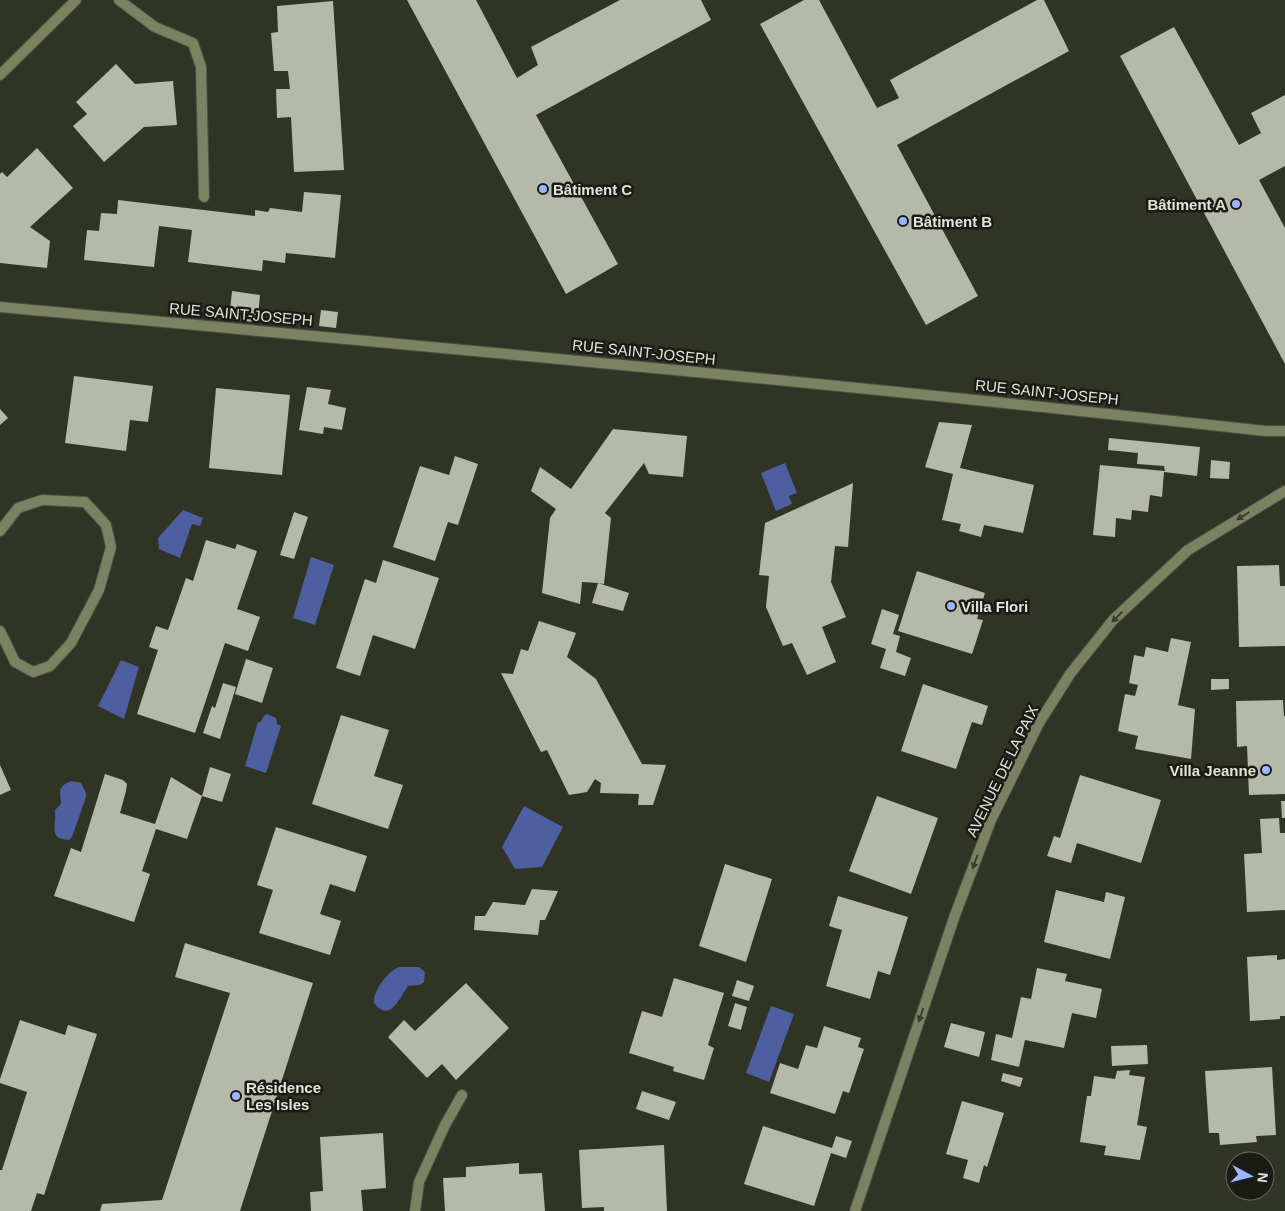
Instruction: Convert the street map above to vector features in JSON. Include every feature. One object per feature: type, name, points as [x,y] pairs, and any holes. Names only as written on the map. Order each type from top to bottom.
[{"type":"street","points":[[0,75],[76,0]]},
{"type":"street","points":[[119,0],[155,28],[192,43],[202,67],[204,198]]},
{"type":"street","name":"RUE SAINT-JOSEPH","points":[[0,307],[536,356],[1265,430],[1285,430]]},
{"type":"street","name":"AVENUE DE LA PAIX","points":[[855,1211],[955,915],[991,820],[1039,723],[1070,674],[1113,620],[1188,550],[1285,491]]},
{"type":"street","points":[[0,532],[18,508],[42,500],[85,502],[106,525],[111,547],[99,590],[70,643],[50,666],[33,672],[15,662],[0,631]]},
{"type":"street","points":[[415,1211],[419,1182],[445,1125],[462,1095]]},
{"type":"water","points":[[785,463],[797,493],[789,496],[792,504],[776,511],[761,473]]},
{"type":"water","points":[[183,510],[203,518],[200,526],[192,524],[180,558],[159,549],[158,538]]},
{"type":"water","points":[[311,557],[334,565],[315,625],[293,618]]},
{"type":"water","points":[[121,660],[139,667],[124,719],[98,706]]},
{"type":"water","points":[[267,714],[276,718],[277,724],[281,726],[266,773],[245,766],[258,722],[261,722]]},
{"type":"water","points":[[71,781],[81,783],[86,797],[72,837],[69,840],[58,837],[54,830],[55,810],[61,804],[60,790],[63,785]]},
{"type":"water","points":[[524,806],[563,827],[542,867],[515,869],[502,847]]},
{"type":"water","points":[[399,967],[419,967],[425,972],[424,982],[420,985],[408,986],[394,1007],[385,1011],[374,1003],[374,998],[386,977]]},
{"type":"water","points":[[771,1006],[794,1014],[769,1082],[746,1073]]},
{"type":"building","name":"Bâtiment C","points":[[407,0],[476,0],[517,78],[538,65],[531,47],[620,0],[701,0],[711,20],[536,115],[618,264],[566,294]]},
{"type":"building","name":"Bâtiment B","points":[[804,0],[819,0],[877,108],[899,98],[890,80],[1037,0],[1044,0],[1069,51],[897,145],[978,296],[926,325],[760,24]]},
{"type":"building","points":[[333,1],[344,170],[294,172],[291,117],[277,118],[276,89],[290,89],[288,71],[274,71],[271,33],[278,32],[277,6]]},
{"type":"building","name":"Bâtiment A","points":[[1174,27],[1239,145],[1261,133],[1251,113],[1285,95],[1285,166],[1259,180],[1285,228],[1285,364],[1120,56]]},
{"type":"building","points":[[116,64],[135,84],[173,81],[177,125],[144,127],[104,162],[73,126],[87,114],[76,102]]},
{"type":"building","points":[[37,148],[73,188],[30,227],[50,241],[47,268],[0,263],[0,174],[2,172],[7,177]]},
{"type":"building","points":[[304,192],[341,195],[335,258],[286,253],[285,263],[263,260],[262,271],[188,262],[192,230],[159,226],[154,267],[84,260],[87,230],[99,231],[101,213],[117,214],[118,200],[255,216],[255,210],[268,212],[270,208],[302,212]]},
{"type":"building","points":[[232,291],[260,295],[258,317],[254,322],[229,319]]},
{"type":"building","points":[[321,310],[338,312],[336,328],[319,326]]},
{"type":"building","points":[[74,376],[153,386],[148,422],[130,420],[126,451],[65,443]]},
{"type":"building","points":[[307,387],[331,390],[328,404],[346,408],[342,430],[324,427],[323,434],[299,430]]},
{"type":"building","points":[[216,388],[290,395],[282,475],[209,468]]},
{"type":"building","points":[[0,409],[8,418],[0,425]]},
{"type":"building","points":[[939,422],[972,425],[960,468],[1034,485],[1023,533],[984,525],[981,537],[959,531],[961,524],[942,520],[953,474],[925,467]]},
{"type":"building","points":[[613,429],[687,436],[683,477],[649,474],[644,463],[605,513],[611,518],[604,584],[582,582],[580,604],[542,593],[550,518],[556,509],[531,491],[540,467],[571,489]]},
{"type":"building","points":[[1109,438],[1200,447],[1197,476],[1164,472],[1162,497],[1150,495],[1148,512],[1132,510],[1131,520],[1116,518],[1115,537],[1093,535],[1100,465],[1165,471],[1164,466],[1137,464],[1138,453],[1108,450]]},
{"type":"building","points":[[455,456],[478,464],[458,525],[448,522],[435,561],[393,547],[420,466],[449,475]]},
{"type":"building","points":[[1211,460],[1230,462],[1229,479],[1210,478]]},
{"type":"building","points":[[853,483],[848,547],[835,546],[831,582],[846,617],[822,627],[836,662],[807,675],[792,643],[783,646],[766,607],[769,576],[759,575],[765,523]]},
{"type":"building","points":[[294,512],[308,517],[294,559],[280,555]]},
{"type":"building","points":[[206,540],[235,549],[237,544],[257,551],[237,609],[260,617],[248,651],[225,643],[195,733],[137,714],[158,650],[149,647],[156,626],[168,630],[186,578],[193,581]]},
{"type":"building","points":[[383,560],[439,578],[415,649],[373,635],[360,676],[336,668],[365,579],[376,583]]},
{"type":"building","points":[[1279,565],[1280,586],[1285,586],[1285,646],[1239,647],[1237,566]]},
{"type":"building","name":"Villa Flori","points":[[917,571],[985,593],[977,619],[983,620],[972,654],[898,631]]},
{"type":"building","points":[[598,583],[629,593],[623,611],[592,603]]},
{"type":"building","points":[[882,609],[899,615],[893,634],[900,636],[896,652],[911,658],[905,676],[880,668],[886,649],[871,644]]},
{"type":"building","points":[[539,621],[576,633],[567,657],[596,679],[642,764],[666,765],[653,805],[638,805],[639,794],[600,793],[601,783],[595,779],[587,792],[569,795],[547,750],[541,752],[501,673],[513,674],[521,649],[528,651]]},
{"type":"building","points":[[1171,638],[1191,642],[1178,705],[1195,709],[1191,759],[1135,749],[1138,736],[1118,731],[1125,694],[1135,696],[1138,685],[1129,683],[1134,655],[1144,657],[1146,647],[1168,652]]},
{"type":"building","points":[[246,659],[273,668],[262,703],[235,694]]},
{"type":"building","points":[[1211,679],[1229,679],[1229,689],[1211,690]]},
{"type":"building","points":[[223,683],[236,687],[220,739],[203,733],[212,706],[215,708]]},
{"type":"building","points":[[923,684],[988,706],[982,725],[972,722],[956,769],[901,751]]},
{"type":"building","name":"Villa Jeanne","points":[[1283,700],[1285,716],[1285,794],[1249,795],[1247,746],[1237,747],[1236,701]]},
{"type":"building","points":[[341,715],[389,730],[374,776],[403,785],[388,829],[312,804]]},
{"type":"building","points":[[0,765],[11,790],[0,795]]},
{"type":"building","points":[[210,767],[231,774],[222,802],[202,796]]},
{"type":"building","points":[[105,774],[123,780],[127,784],[120,813],[155,824],[171,777],[202,796],[187,839],[156,829],[142,871],[150,874],[134,922],[54,896],[71,848],[81,852]]},
{"type":"building","points":[[1080,775],[1161,800],[1141,863],[1077,843],[1071,863],[1047,856],[1054,836],[1060,838]]},
{"type":"building","points":[[877,796],[938,818],[911,894],[849,871]]},
{"type":"building","points":[[1281,801],[1285,801],[1285,818],[1282,818]]},
{"type":"building","points":[[1279,818],[1280,833],[1285,833],[1285,910],[1247,912],[1244,854],[1262,853],[1260,819]]},
{"type":"building","points":[[276,827],[367,856],[355,892],[330,884],[320,914],[341,921],[330,955],[259,933],[273,890],[257,885]]},
{"type":"building","points":[[725,864],[772,879],[746,962],[699,946]]},
{"type":"building","points":[[532,889],[558,891],[545,920],[540,920],[538,935],[474,930],[475,916],[485,916],[493,902],[525,905]]},
{"type":"building","points":[[1056,890],[1104,902],[1106,892],[1125,897],[1110,959],[1044,942]]},
{"type":"building","points":[[838,896],[908,917],[890,975],[878,971],[870,999],[826,986],[842,930],[829,926]]},
{"type":"building","name":"Résidence Les Isles","points":[[185,943],[313,983],[240,1211],[100,1211],[102,1204],[162,1200],[230,993],[175,977]]},
{"type":"building","points":[[1277,955],[1277,960],[1285,959],[1285,1016],[1280,1016],[1280,1019],[1250,1021],[1247,957]]},
{"type":"building","points":[[1037,968],[1067,974],[1065,981],[1102,989],[1096,1018],[1072,1013],[1064,1048],[1025,1040],[1019,1067],[991,1060],[996,1034],[1012,1038],[1021,997],[1031,999]]},
{"type":"building","points":[[674,978],[724,993],[708,1045],[714,1048],[704,1080],[673,1071],[674,1067],[629,1053],[642,1011],[662,1017]]},
{"type":"building","points":[[737,980],[754,986],[749,1001],[732,996]]},
{"type":"building","points":[[466,983],[509,1028],[456,1080],[442,1064],[427,1078],[388,1037],[404,1020],[415,1031]]},
{"type":"building","points":[[735,1003],[747,1007],[741,1030],[728,1026]]},
{"type":"building","points":[[20,1020],[65,1035],[68,1025],[97,1034],[44,1195],[37,1193],[31,1211],[0,1211],[0,1170],[2,1170],[27,1092],[0,1083]]},
{"type":"building","points":[[951,1023],[985,1032],[979,1057],[944,1047]]},
{"type":"building","points":[[824,1026],[861,1038],[858,1047],[864,1049],[849,1093],[843,1091],[835,1114],[770,1093],[780,1063],[798,1069],[806,1045],[817,1048]]},
{"type":"building","points":[[1147,1045],[1148,1064],[1112,1066],[1111,1046]]},
{"type":"building","points":[[1272,1067],[1276,1135],[1256,1136],[1257,1142],[1220,1145],[1219,1133],[1209,1133],[1205,1071]]},
{"type":"building","points":[[1130,1070],[1129,1075],[1145,1077],[1137,1125],[1147,1127],[1140,1160],[1104,1155],[1106,1146],[1080,1142],[1087,1096],[1091,1096],[1094,1076],[1115,1079],[1117,1071]]},
{"type":"building","points":[[1003,1073],[1023,1078],[1020,1087],[1001,1081]]},
{"type":"building","points":[[642,1091],[676,1102],[669,1120],[636,1109]]},
{"type":"building","points":[[962,1101],[1004,1113],[987,1167],[984,1165],[979,1183],[963,1178],[968,1160],[946,1154]]},
{"type":"building","points":[[763,1126],[832,1148],[836,1136],[852,1141],[846,1158],[831,1153],[814,1206],[744,1184]]},
{"type":"building","points":[[383,1133],[386,1188],[361,1190],[363,1211],[311,1211],[310,1192],[323,1191],[320,1137]]},
{"type":"building","points":[[664,1145],[667,1211],[604,1211],[604,1207],[582,1208],[579,1150]]},
{"type":"building","points":[[519,1163],[519,1174],[542,1173],[545,1211],[445,1211],[443,1178],[466,1177],[466,1167]]},
{"type":"place","name":"Bâtiment C","points":[[543,189]]},
{"type":"place","name":"Bâtiment A","points":[[1236,204]]},
{"type":"place","name":"Bâtiment B","points":[[903,221]]},
{"type":"place","name":"Villa Flori","points":[[951,606]]},
{"type":"place","name":"Villa Jeanne","points":[[1266,770]]},
{"type":"place","name":"Résidence Les Isles","points":[[236,1096]]}]
